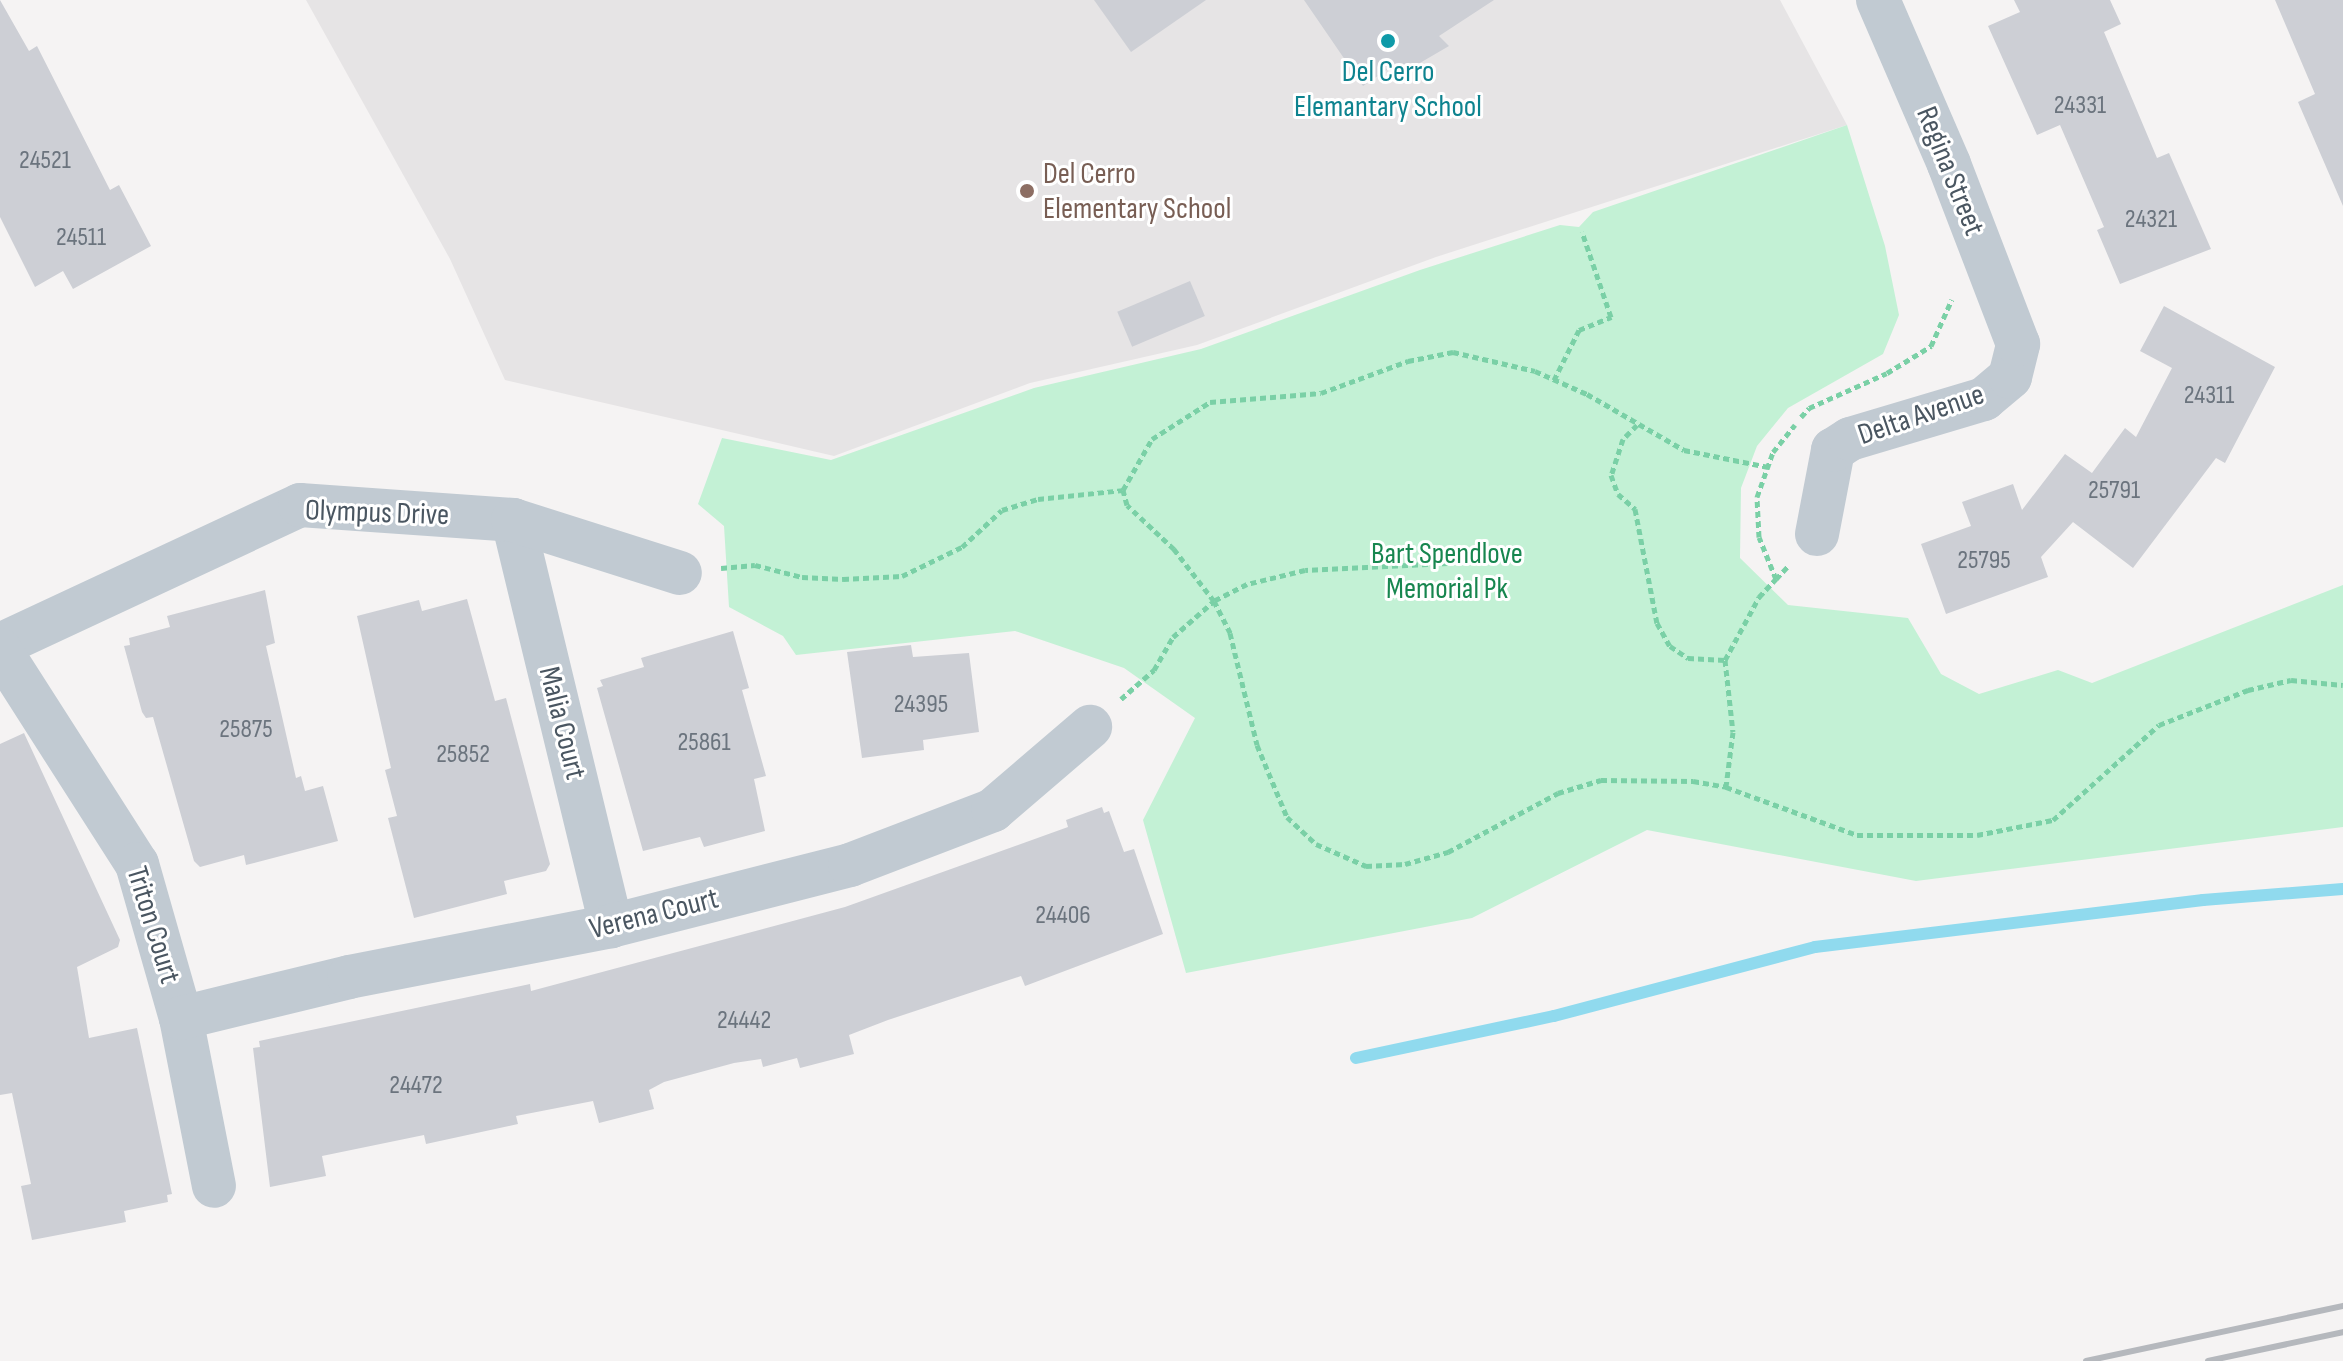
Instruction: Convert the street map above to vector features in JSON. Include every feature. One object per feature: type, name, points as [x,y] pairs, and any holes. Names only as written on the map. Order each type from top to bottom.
[{"type":"street","name":"Regina Street","points":[[1878,0],[1949,164],[2018,344]]},
{"type":"street","name":"Delta Avenue","points":[[1817,534],[1833,450],[1850,439],[1984,399],[2010,377],[2018,344]]},
{"type":"street","name":"Olympus Drive","points":[[0,648],[300,505],[513,520],[680,573]]},
{"type":"street","name":"Malia Court","points":[[513,520],[611,926]]},
{"type":"street","name":"Triton Court","points":[[0,648],[137,864],[181,1018],[214,1186]]},
{"type":"street","name":"Verena Court","points":[[181,1018],[349,977],[611,926],[850,865],[993,810],[1090,727]]},
{"type":"path","points":[[1554,380],[1579,330],[1611,317],[1582,232]]},
{"type":"path","points":[[1726,787],[1734,756],[1725,660],[1759,597],[1776,579],[1759,537],[1757,497],[1773,452],[1809,408],[1887,373],[1931,346],[1953,306],[1950,291]]},
{"type":"path","points":[[1768,467],[1684,450],[1554,380],[1502,359],[1453,352],[1408,361],[1321,393],[1210,402],[1152,439],[1123,490],[1127,505],[1174,549],[1214,601],[1230,633],[1257,745],[1287,817],[1316,844],[1366,866],[1405,864],[1448,852],[1558,793],[1601,780],[1693,781],[1726,787],[1857,835],[1977,835],[2053,820],[2159,725],[2248,690],[2291,680],[2343,685]]},
{"type":"path","points":[[1637,425],[1623,439],[1611,475],[1618,494],[1635,509],[1657,623],[1670,646],[1688,658],[1725,660]]},
{"type":"path","points":[[680,573],[755,565],[802,577],[902,576],[962,547],[1002,510],[1038,499],[1123,490]]},
{"type":"path","points":[[1090,727],[1154,670],[1173,637],[1214,601],[1247,584],[1305,570],[1448,563]]},
{"type":"shaded area","name":"Del Cerro Elementary School","points":[[306,0],[1780,0],[1847,125],[1436,257],[1197,345],[1030,383],[834,456],[505,380],[450,259]]},
{"type":"green space","name":"Bart Spendlove Memorial Pk","points":[[1847,125],[1885,246],[1899,315],[1883,354],[1788,408],[1757,446],[1741,488],[1740,558],[1788,605],[1908,618],[1941,674],[1979,694],[2058,670],[2092,683],[2343,585],[2343,827],[1916,881],[1647,830],[1472,918],[1186,973],[1143,820],[1195,718],[1124,668],[1015,631],[796,655],[783,636],[729,607],[724,526],[698,504],[722,438],[831,460],[1034,388],[1201,349],[1420,270],[1560,225],[1579,227],[1593,212]]},
{"type":"building","points":[[0,0],[29,51],[37,46],[110,190],[119,185],[151,246],[73,289],[63,271],[35,287],[0,217]]},
{"type":"building","points":[[1094,0],[1206,0],[1131,52]]},
{"type":"building","name":"Del Cerro Elemantary School","points":[[1304,0],[1494,0],[1439,36],[1449,46],[1401,74],[1394,65],[1363,86]]},
{"type":"building","points":[[2014,0],[2110,0],[2121,24],[2104,32],[2157,158],[2169,153],[2211,249],[2120,284],[2097,230],[2104,227],[2060,125],[2037,135],[1988,26],[2020,12]]},
{"type":"building","points":[[2275,0],[2343,0],[2343,206],[2298,102],[2315,94]]},
{"type":"building","points":[[1190,281],[1205,316],[1132,347],[1117,312]]},
{"type":"building","points":[[2164,306],[2275,367],[2225,463],[2216,458],[2133,568],[2073,522],[2041,557],[2048,577],[1946,614],[1921,544],[1971,526],[1962,502],[2013,484],[2022,510],[2065,454],[2092,473],[2125,428],[2136,437],[2172,368],[2140,351]]},
{"type":"building","points":[[265,590],[275,643],[266,646],[296,778],[301,776],[305,791],[323,786],[338,841],[246,865],[244,855],[200,867],[194,861],[153,717],[146,718],[142,712],[124,646],[130,645],[129,638],[170,627],[167,616]]},
{"type":"building","points":[[467,599],[495,701],[506,698],[550,864],[546,871],[504,881],[507,894],[414,918],[388,818],[397,816],[385,770],[391,768],[357,616],[419,600],[422,611]]},
{"type":"building","points":[[733,631],[749,688],[742,690],[766,776],[754,779],[765,831],[704,847],[700,837],[643,851],[597,688],[603,686],[600,680],[644,667],[641,658]]},
{"type":"building","points":[[911,645],[913,657],[969,653],[979,732],[923,740],[924,750],[862,758],[847,652]]},
{"type":"building","points":[[24,733],[120,940],[118,947],[77,967],[89,1038],[137,1028],[172,1194],[167,1195],[168,1202],[124,1211],[126,1222],[32,1240],[21,1186],[31,1184],[12,1093],[0,1095],[0,744]]},
{"type":"building","points":[[1102,807],[1104,813],[1109,811],[1124,852],[1134,849],[1163,934],[1025,986],[1021,976],[849,1035],[854,1054],[800,1068],[797,1058],[763,1067],[761,1059],[734,1063],[664,1082],[649,1090],[654,1109],[599,1123],[593,1101],[516,1116],[518,1124],[426,1144],[424,1135],[322,1156],[326,1176],[270,1187],[253,1048],[260,1047],[259,1041],[530,984],[531,991],[845,907],[1068,827],[1066,820]]},
{"type":"waterway","points":[[1356,1058],[1554,1016],[1815,947],[2203,900],[2343,889]]},
{"type":"railway","points":[[2086,1361],[2343,1306]]},
{"type":"railway","points":[[2208,1361],[2343,1332]]},
{"type":"place","name":"Del Cerro Elemantary School","points":[[1388,41]]},
{"type":"place","name":"Del Cerro Elementary School","points":[[1027,191]]}]
